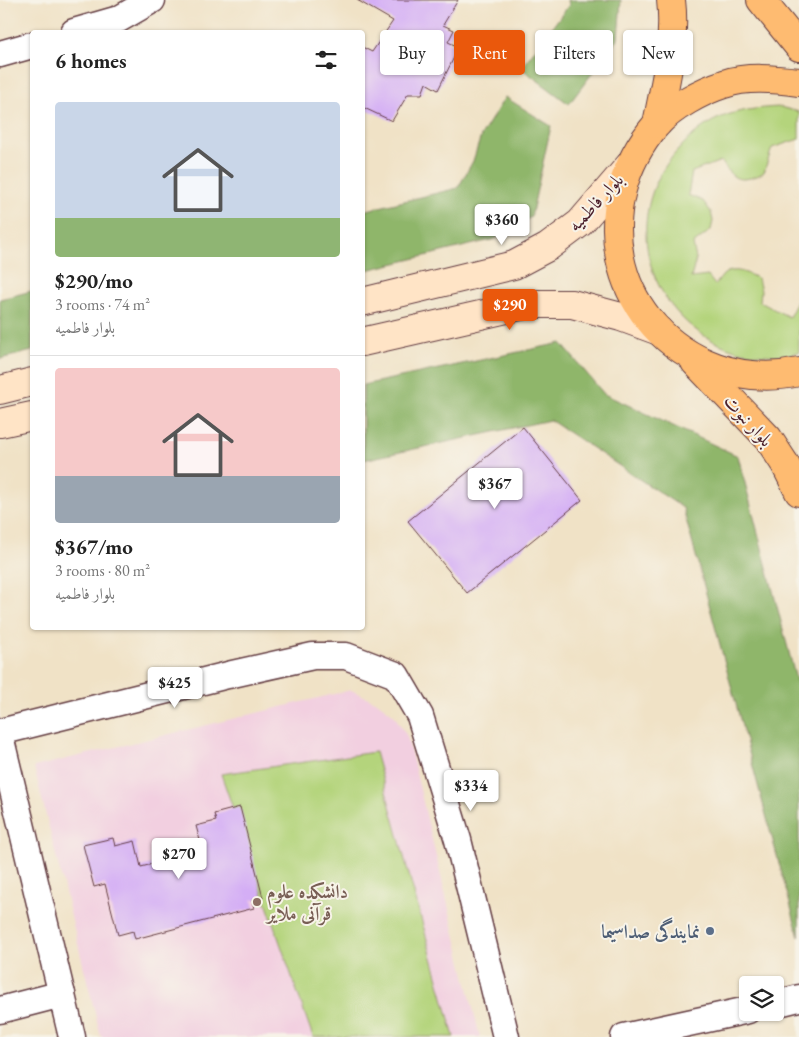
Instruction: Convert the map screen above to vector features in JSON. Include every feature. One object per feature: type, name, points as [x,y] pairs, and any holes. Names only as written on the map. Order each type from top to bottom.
[{"type":"main road","points":[[657,124],[667,75],[674,22],[671,0]]},
{"type":"main road","points":[[761,0],[799,47]]},
{"type":"main road","points":[[799,82],[765,78],[725,83],[688,99],[657,124],[629,166],[619,200],[616,235],[622,270],[637,303],[659,331],[689,355],[720,369],[753,376],[787,375],[799,372]]},
{"type":"main road","name":"بلوار فاطمیه","points":[[365,301],[514,265],[548,248],[580,222],[629,166]]},
{"type":"main road","points":[[365,341],[528,304],[572,304],[621,316],[659,331]]},
{"type":"main road","name":"بلوار نبوت","points":[[689,355],[768,438],[785,464],[799,492]]},
{"type":"main road","points":[[0,390],[30,382]]},
{"type":"main road","points":[[0,423],[30,416]]},
{"type":"street","points":[[81,30],[118,19],[152,0]]},
{"type":"street","points":[[0,54],[30,46]]},
{"type":"street","points":[[72,1037],[62,994],[9,813],[0,734],[228,675],[313,656],[346,656],[396,675],[420,716],[458,840],[506,1037]]},
{"type":"street","points":[[0,1010],[62,994]]},
{"type":"street","points":[[784,1002],[799,998]]},
{"type":"street","points":[[624,1037],[739,1012]]},
{"type":"shaded area","name":"دانشکده علوم قرآنی ملایر","points":[[351,690],[377,702],[394,715],[407,736],[480,1037],[101,1037],[34,767]]},
{"type":"green space","points":[[568,0],[621,0],[618,39],[613,46],[613,30],[550,30],[569,5]]},
{"type":"green space","points":[[535,50],[535,75],[591,75],[569,104],[525,71],[525,63]]},
{"type":"green space","points":[[505,97],[551,126],[531,217],[495,239],[365,271],[365,211],[458,188],[473,161],[481,136]]},
{"type":"green space","points":[[780,107],[799,112],[799,139],[772,148],[764,172],[754,177],[736,178],[732,176],[721,161],[692,172],[688,195],[703,201],[711,212],[713,221],[711,230],[693,244],[696,259],[691,278],[708,276],[715,285],[727,272],[745,273],[758,279],[761,291],[760,302],[789,317],[799,298],[799,352],[784,355],[767,355],[735,350],[705,336],[681,317],[663,292],[651,265],[646,235],[649,205],[660,176],[687,140],[706,125],[732,113]]},
{"type":"green space","points":[[30,292],[30,352],[0,359],[0,299]]},
{"type":"green space","points":[[561,343],[604,394],[738,456],[799,691],[799,937],[683,508],[550,420],[365,460],[365,385]]},
{"type":"green space","points":[[375,752],[454,1037],[313,1037],[221,774]]},
{"type":"building","points":[[357,0],[458,0],[443,25],[454,30],[448,42],[454,45],[454,57],[438,90],[426,83],[422,94],[408,94],[392,121],[365,108],[365,48],[372,52],[380,40],[380,75],[444,75],[444,30],[387,30],[393,21]]},
{"type":"building","points":[[523,427],[582,500],[467,593],[408,521]]},
{"type":"building","points":[[240,807],[263,898],[252,900],[254,908],[135,939],[133,931],[118,935],[105,884],[94,887],[83,845],[113,838],[115,846],[135,841],[141,867],[203,851],[196,826],[216,821],[214,814]]},
{"type":"place","name":"دانشکده علوم قرآنی ملایر","points":[[257,902]]},
{"type":"place","name":"نمایندگی صداسیما","points":[[710,931]]}]
